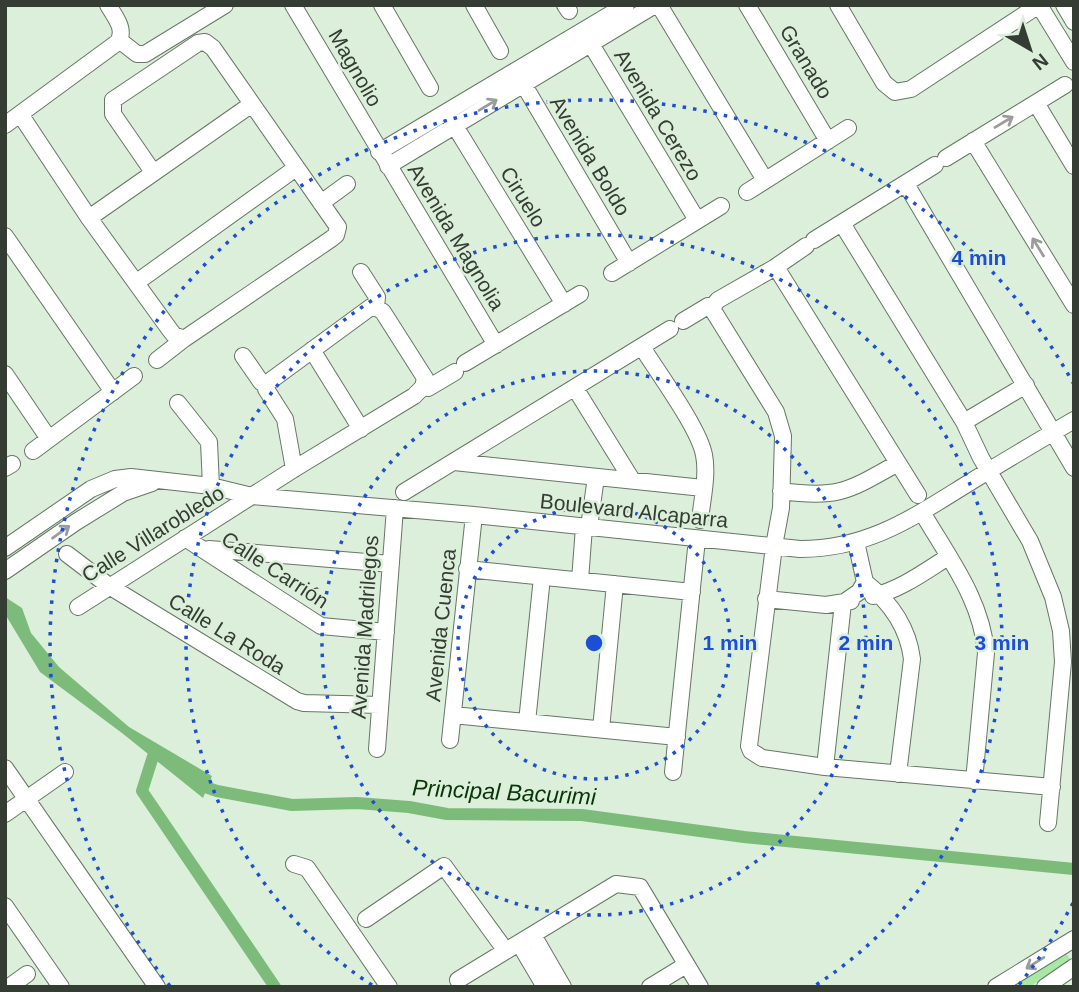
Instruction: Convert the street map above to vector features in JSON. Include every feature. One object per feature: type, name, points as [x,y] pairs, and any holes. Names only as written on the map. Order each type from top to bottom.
[{"type":"street","points":[[5,125],[120,40],[121,27],[108,5]]},
{"type":"street","points":[[120,40],[133,52],[145,54],[225,5]]},
{"type":"street","name":"Magnolio","points":[[293,5],[384,159]]},
{"type":"street","points":[[382,5],[430,88]]},
{"type":"street","points":[[474,5],[500,51]]},
{"type":"street","points":[[587,37],[626,5]]},
{"type":"street","points":[[384,159],[587,37],[657,5],[765,180]]},
{"type":"street","name":"Granado","points":[[747,5],[828,141]]},
{"type":"street","points":[[838,5],[884,83],[895,92],[911,89],[1040,5],[1074,62]]},
{"type":"street","points":[[1064,5],[1074,22]]},
{"type":"street","name":"Avenida Cerezo","points":[[587,37],[697,220]]},
{"type":"street","points":[[153,172],[113,114],[113,100],[201,42],[213,48],[338,225],[336,235],[157,360]]},
{"type":"street","name":"Avenida Boldo","points":[[519,78],[629,263]]},
{"type":"street","points":[[903,187],[1065,85]]},
{"type":"street","points":[[1036,103],[1074,166]]},
{"type":"street","points":[[89,218],[252,104]]},
{"type":"street","points":[[20,114],[89,218],[174,335],[184,339]]},
{"type":"street","name":"Ciruelo","points":[[450,119],[564,304]]},
{"type":"street","points":[[747,192],[848,128]]},
{"type":"street","points":[[973,141],[1073,302]]},
{"type":"street","name":"Avenida Magnolia","points":[[384,159],[496,345]]},
{"type":"street","points":[[136,282],[296,168]]},
{"type":"street","points":[[321,203],[347,184]]},
{"type":"street","points":[[404,492],[708,306],[713,306],[718,300],[774,268],[897,188],[903,187],[909,189],[1074,468]]},
{"type":"street","points":[[612,273],[721,206]]},
{"type":"street","points":[[844,222],[846,230],[964,422],[1030,541],[1053,597],[1068,680],[1048,823]]},
{"type":"street","points":[[5,236],[113,392]]},
{"type":"street","points":[[774,268],[918,495]]},
{"type":"street","points":[[361,272],[377,297],[376,307]]},
{"type":"street","name":"Calle Villarobledo","points":[[78,607],[414,396],[423,387],[428,388],[580,294]]},
{"type":"street","points":[[713,306],[714,312],[780,421],[783,436],[781,508],[766,599],[749,746],[751,751],[762,758],[825,767],[1052,787]]},
{"type":"street","points":[[266,384],[371,307],[376,307],[383,312],[425,378],[423,387]]},
{"type":"street","points":[[642,347],[695,432],[704,452],[699,520]]},
{"type":"street","points":[[312,349],[360,429]]},
{"type":"street","points":[[243,356],[261,382],[266,384]]},
{"type":"street","points":[[5,374],[49,439]]},
{"type":"street","points":[[33,451],[134,376]]},
{"type":"street","points":[[266,384],[266,389],[285,419],[294,469]]},
{"type":"street","points":[[964,422],[1026,385]]},
{"type":"street","points":[[575,388],[632,480]]},
{"type":"street","points":[[178,403],[209,442],[211,486]]},
{"type":"street","name":"Boulevard Alcaparra","points":[[5,548],[103,483],[131,477],[211,486],[251,496],[821,549],[856,542],[891,530],[1074,420]]},
{"type":"street","points":[[454,462],[703,488]]},
{"type":"street","points":[[781,491],[811,495],[835,494],[898,463]]},
{"type":"street","points":[[580,580],[590,476]]},
{"type":"street","name":"Boulevard Alcaparra","points":[[7,568],[123,493],[158,481]]},
{"type":"street","name":"Avenida Madrilegos","points":[[377,749],[396,508]]},
{"type":"street","points":[[922,512],[974,601],[985,636],[986,653],[974,780]]},
{"type":"street","name":"Avenida Cuenca","points":[[450,740],[474,515]]},
{"type":"street","name":"Calle Carrión","points":[[185,538],[321,626],[386,632]]},
{"type":"street","points":[[673,772],[697,539]]},
{"type":"street","points":[[825,767],[843,603],[859,592],[864,582],[856,542]]},
{"type":"street","points":[[205,549],[391,564]]},
{"type":"street","name":"Calle La Roda","points":[[66,554],[109,586],[297,701],[304,704],[380,705]]},
{"type":"street","points":[[766,599],[826,605],[843,603],[881,594],[906,583],[948,557]]},
{"type":"street","points":[[467,569],[692,592]]},
{"type":"street","points":[[527,722],[542,576]]},
{"type":"street","points":[[864,582],[881,594],[907,636],[912,659],[898,774]]},
{"type":"street","points":[[601,729],[615,584]]},
{"type":"street","points":[[453,715],[677,737]]},
{"type":"street","points":[[5,768],[157,987]]},
{"type":"street","points":[[5,814],[65,772]]},
{"type":"street","points":[[294,864],[307,868],[389,987]]},
{"type":"street","points":[[366,919],[444,866],[563,987]]},
{"type":"street","points":[[458,980],[616,884],[640,887],[700,987]]},
{"type":"street","points":[[5,906],[61,987]]},
{"type":"street","points":[[996,987],[1074,939]]},
{"type":"street","points":[[519,943],[545,987]]},
{"type":"street","points":[[650,987],[687,965]]},
{"type":"street","points":[[1045,987],[1074,967]]},
{"type":"street","points":[[9,987],[27,974]]},
{"type":"shaded area","points":[[5,597],[22,608],[31,633],[59,667],[129,727],[212,776],[203,798],[40,672],[5,614]]},
{"type":"shaded area","points":[[1066,953],[1070,959],[1030,987],[1012,987]]},
{"type":"waterway","points":[[155,750],[142,791],[275,987]]},
{"type":"waterway","name":"Principal Bacurimi","points":[[195,776],[208,788],[217,791],[292,805],[357,803],[409,807],[447,814],[582,815],[744,837],[1074,869]]}]
